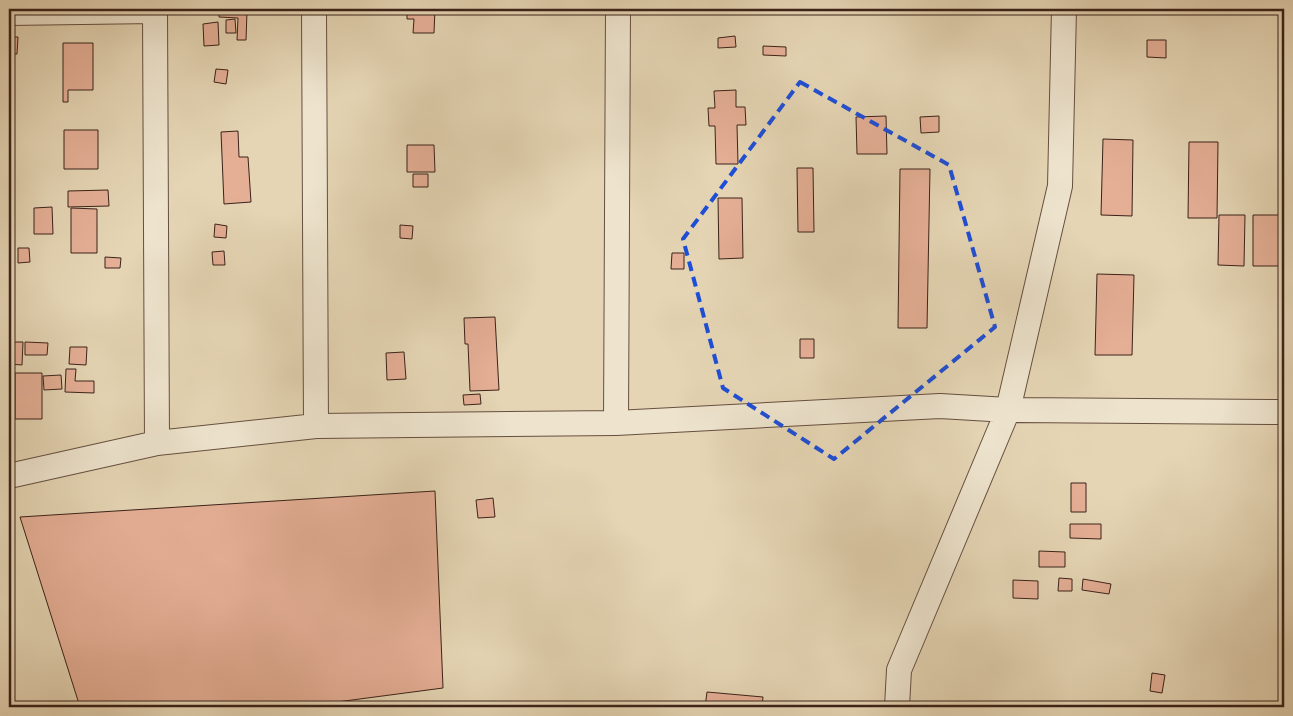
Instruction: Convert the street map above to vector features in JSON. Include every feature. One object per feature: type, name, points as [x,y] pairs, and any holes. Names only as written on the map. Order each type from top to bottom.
[{"type":"street","points":[[314,9],[316,426]]},
{"type":"street","points":[[616,423],[618,9]]},
{"type":"street","points":[[897,707],[900,670],[1008,410],[1060,186],[1064,9]]},
{"type":"street","points":[[9,13],[155,10],[157,443]]},
{"type":"street","points":[[9,476],[157,443],[316,426],[616,423],[940,406],[1008,410],[1284,412]]},
{"type":"highlighted area","points":[[800,82],[949,165],[995,327],[834,459],[723,388],[683,239]]},
{"type":"building","points":[[219,9],[247,11],[246,40],[237,40],[238,18],[219,17]]},
{"type":"building","points":[[407,9],[435,9],[434,33],[413,33],[414,19],[407,19]]},
{"type":"building","points":[[235,19],[236,33],[226,33],[226,20]]},
{"type":"building","points":[[218,22],[219,45],[204,46],[203,24]]},
{"type":"building","points":[[735,36],[736,47],[718,48],[718,38]]},
{"type":"building","points":[[9,37],[18,37],[17,54],[9,54]]},
{"type":"building","points":[[1147,40],[1166,40],[1166,58],[1147,57]]},
{"type":"building","points":[[63,43],[93,43],[93,90],[68,90],[68,102],[63,102]]},
{"type":"building","points":[[763,46],[786,47],[786,56],[763,55]]},
{"type":"building","points":[[216,69],[228,70],[226,84],[214,82]]},
{"type":"building","points":[[736,90],[736,107],[745,107],[746,125],[737,125],[738,164],[716,164],[715,126],[709,126],[708,108],[715,108],[714,91]]},
{"type":"building","points":[[886,116],[887,154],[857,154],[856,117]]},
{"type":"building","points":[[939,116],[939,132],[921,133],[920,117]]},
{"type":"building","points":[[64,130],[98,130],[98,169],[64,169]]},
{"type":"building","points":[[238,131],[239,157],[248,157],[251,202],[224,204],[221,132]]},
{"type":"building","points":[[1103,139],[1133,140],[1132,216],[1101,215]]},
{"type":"building","points":[[1189,142],[1218,142],[1217,218],[1188,218]]},
{"type":"building","points":[[407,145],[434,145],[435,172],[407,172]]},
{"type":"building","points":[[797,168],[813,168],[814,232],[798,232]]},
{"type":"building","points":[[900,169],[930,169],[927,328],[898,328]]},
{"type":"building","points":[[413,174],[428,174],[428,187],[413,187]]},
{"type":"building","points":[[108,190],[109,206],[68,207],[68,191]]},
{"type":"building","points":[[718,198],[742,198],[743,258],[719,259]]},
{"type":"building","points":[[52,207],[53,234],[34,234],[34,208]]},
{"type":"building","points":[[71,208],[97,209],[97,253],[71,253]]},
{"type":"building","points":[[1219,215],[1245,215],[1244,266],[1218,265]]},
{"type":"building","points":[[1253,215],[1284,215],[1284,266],[1253,266]]},
{"type":"building","points":[[215,224],[227,226],[226,238],[214,237]]},
{"type":"building","points":[[400,225],[413,226],[412,239],[400,238]]},
{"type":"building","points":[[18,248],[29,248],[30,262],[18,263]]},
{"type":"building","points":[[224,251],[225,265],[213,265],[212,252]]},
{"type":"building","points":[[672,253],[684,253],[684,269],[671,269]]},
{"type":"building","points":[[105,257],[121,258],[120,268],[105,268]]},
{"type":"building","points":[[1097,274],[1134,275],[1132,355],[1095,355]]},
{"type":"building","points":[[495,317],[499,390],[470,391],[468,344],[465,344],[464,318]]},
{"type":"building","points":[[800,339],[814,339],[814,358],[800,358]]},
{"type":"building","points":[[9,342],[23,342],[22,365],[9,364]]},
{"type":"building","points":[[25,342],[48,343],[47,355],[25,355]]},
{"type":"building","points":[[70,347],[87,347],[86,365],[69,364]]},
{"type":"building","points":[[404,352],[406,379],[387,380],[386,353]]},
{"type":"building","points":[[66,369],[76,369],[75,381],[94,381],[94,393],[65,392]]},
{"type":"building","points":[[15,373],[42,373],[42,419],[15,419]]},
{"type":"building","points":[[61,375],[62,389],[44,390],[43,376]]},
{"type":"building","points":[[480,394],[481,404],[464,405],[463,395]]},
{"type":"building","points":[[1071,483],[1086,483],[1086,512],[1071,512]]},
{"type":"building","points":[[435,491],[443,688],[299,707],[80,707],[20,517]]},
{"type":"building","points":[[493,498],[495,517],[478,518],[476,500]]},
{"type":"building","points":[[1070,524],[1101,524],[1101,539],[1070,538]]},
{"type":"building","points":[[1039,551],[1065,552],[1065,567],[1039,567]]},
{"type":"building","points":[[1059,578],[1072,579],[1072,591],[1058,591]]},
{"type":"building","points":[[1083,579],[1111,584],[1109,594],[1082,590]]},
{"type":"building","points":[[1013,580],[1038,581],[1038,599],[1013,598]]},
{"type":"building","points":[[1152,673],[1165,675],[1162,693],[1150,691]]},
{"type":"building","points":[[707,692],[763,697],[762,707],[705,707]]},
{"type":"building","points":[[808,703],[854,707],[808,707]]}]
